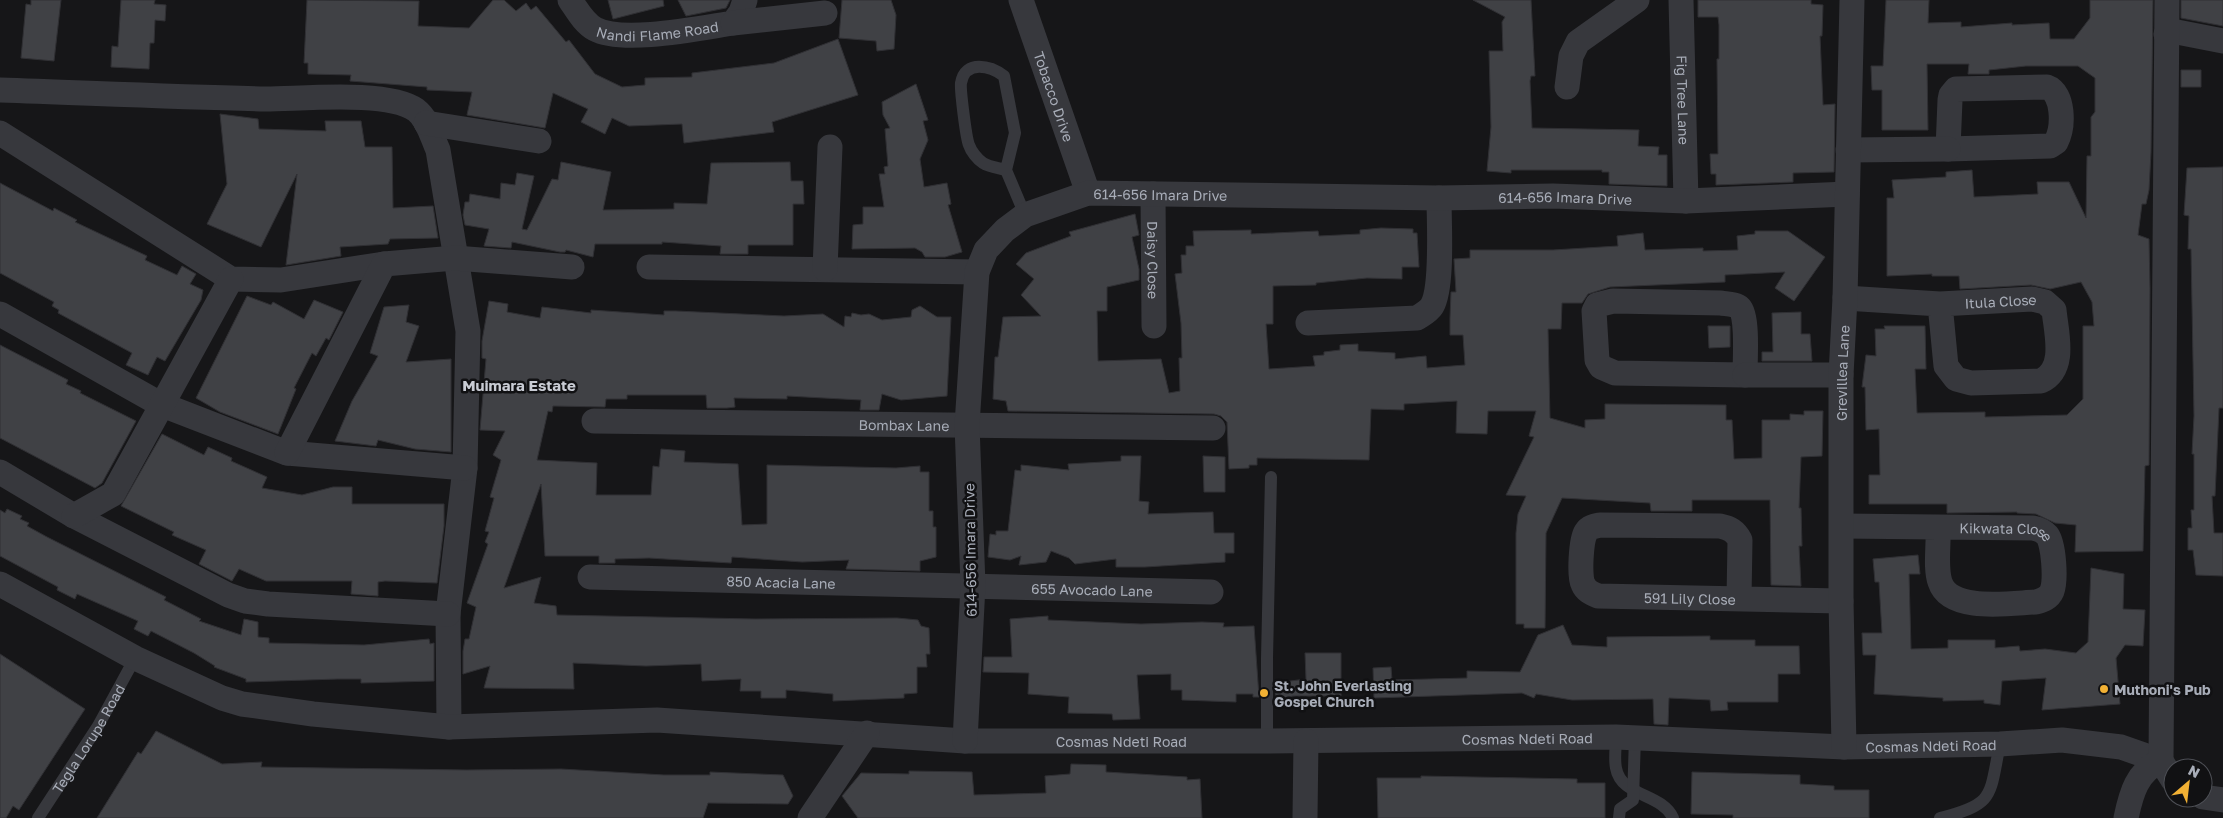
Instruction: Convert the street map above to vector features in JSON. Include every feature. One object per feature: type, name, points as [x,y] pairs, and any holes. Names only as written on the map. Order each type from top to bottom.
[{"type":"street","name":"Nandi Flame Road","points":[[570,0],[589,25],[606,34],[618,36],[680,31],[733,23],[741,12],[745,0]]},
{"type":"street","name":"Tobacco Drive","points":[[1021,0],[1088,193]]},
{"type":"street","points":[[1569,78],[1571,56],[1578,42],[1636,0]]},
{"type":"street","name":"Fig Tree Lane","points":[[1682,0],[1686,201]]},
{"type":"street","name":"Grevillea Lane","points":[[1844,747],[1841,602],[1841,375],[1845,298],[1852,0]]},
{"type":"street","points":[[2167,0],[2167,758]]},
{"type":"street","points":[[733,23],[825,13]]},
{"type":"street","points":[[2166,34],[2177,32],[2223,41]]},
{"type":"street","points":[[1848,150],[1948,149],[2050,146],[2059,137],[2058,97],[2055,91],[2046,87],[1956,89],[1950,100],[1948,149]]},
{"type":"street","points":[[0,90],[268,99],[367,99],[416,110],[426,123],[438,150],[468,331],[465,468],[448,614],[449,727]]},
{"type":"street","points":[[426,123],[539,142]]},
{"type":"street","points":[[0,133],[231,279],[281,280],[384,264],[455,258],[572,267]]},
{"type":"street","points":[[825,269],[830,147]]},
{"type":"street","name":"614-656 Imara Drive","points":[[965,741],[973,585],[967,425],[977,272],[986,250],[1005,230],[1025,215],[1088,193],[1439,198],[1554,196],[1686,201],[1847,194]]},
{"type":"street","name":"Daisy Close","points":[[1154,194],[1154,326]]},
{"type":"street","points":[[1308,323],[1416,318],[1426,312],[1436,296],[1438,282],[1439,198]]},
{"type":"street","points":[[287,453],[384,264]]},
{"type":"street","points":[[649,267],[977,272]]},
{"type":"street","points":[[74,516],[113,494],[160,404],[231,279]]},
{"type":"street","points":[[1845,298],[1940,304]]},
{"type":"street","name":"Itula Close","points":[[2032,299],[2046,302],[2054,310],[2058,360],[2053,372],[2049,378],[2041,381],[1971,383],[1956,379],[1946,366],[1940,304],[2032,299]]},
{"type":"street","points":[[1745,375],[1744,318],[1741,309],[1736,306],[1721,303],[1613,301],[1597,305],[1594,310],[1597,360],[1606,370],[1615,373],[1745,375],[1841,375]]},
{"type":"street","points":[[0,314],[160,404],[287,453],[465,468]]},
{"type":"street","name":"Bombax Lane","points":[[594,422],[1214,428]]},
{"type":"street","points":[[0,472],[74,516],[228,595],[245,601],[268,604],[448,614]]},
{"type":"street","name":"591 Lily Close","points":[[1739,599],[1740,540],[1736,532],[1728,528],[1720,526],[1600,525],[1586,532],[1582,545],[1582,580],[1587,590],[1598,596],[1841,602]]},
{"type":"street","points":[[1842,526],[1938,528]]},
{"type":"street","name":"Kikwata Close","points":[[1938,528],[2032,528],[2042,531],[2050,542],[2054,577],[2051,592],[2045,599],[2036,602],[1975,604],[1955,599],[1947,594],[1940,581],[1938,528]]},
{"type":"street","name":"850 Acacia Lane","points":[[590,577],[973,585]]},
{"type":"street","name":"Cosmas Ndeti Road","points":[[0,584],[135,658],[222,698],[242,704],[313,714],[449,727],[657,720],[965,741],[1306,741],[1626,737],[1844,747],[2000,744],[2062,740],[2121,747],[2163,769]]},
{"type":"street","name":"655 Avocado Lane","points":[[973,585],[1211,592]]},
{"type":"street","points":[[810,818],[867,733]]},
{"type":"street","points":[[1305,818],[1306,741]]},
{"type":"street","points":[[2126,818],[2130,798],[2140,777],[2149,766],[2163,770]]},
{"type":"lane","points":[[1006,170],[984,164],[968,143],[961,83],[966,72],[974,67],[984,66],[995,69],[1004,76],[1014,133],[1006,170],[1025,215]]},
{"type":"lane","points":[[1267,741],[1271,477]]},
{"type":"lane","name":"Tegla Lorupe Road","points":[[38,818],[98,726],[135,658]]},
{"type":"lane","points":[[1626,737],[1616,769],[1622,782],[1634,791],[1657,801],[1670,812],[1673,818]]},
{"type":"lane","points":[[1619,818],[1620,809],[1632,802],[1634,791],[1626,737]]},
{"type":"lane","points":[[1940,818],[1969,811],[1982,804],[1990,792],[2000,744]]},
{"type":"building","points":[[31,0],[61,0],[54,61],[21,58],[26,4],[31,5]]},
{"type":"building","points":[[121,0],[155,0],[154,4],[166,5],[165,21],[155,20],[154,43],[150,43],[149,69],[111,67],[112,46],[118,47]]},
{"type":"building","points":[[307,0],[419,1],[418,26],[469,28],[493,0],[504,0],[516,11],[526,3],[531,10],[536,6],[566,42],[569,40],[595,74],[622,87],[645,85],[645,78],[692,77],[692,73],[774,63],[838,39],[858,95],[772,122],[774,132],[684,143],[682,124],[629,126],[612,118],[605,134],[581,122],[588,109],[553,93],[545,128],[467,115],[472,92],[427,90],[427,87],[350,81],[351,75],[308,74],[308,63],[304,63]]},
{"type":"building","points":[[608,0],[663,0],[664,6],[613,19]]},
{"type":"building","points":[[678,0],[730,0],[726,8],[686,16]]},
{"type":"building","points":[[842,0],[891,0],[896,15],[894,49],[877,51],[876,41],[839,38]]},
{"type":"building","points":[[1473,0],[1531,0],[1535,76],[1531,76],[1530,81],[1532,128],[1639,130],[1638,146],[1659,147],[1658,155],[1667,155],[1667,186],[1609,184],[1609,172],[1602,172],[1602,170],[1511,170],[1511,173],[1487,171],[1491,127],[1489,51],[1503,51],[1502,22],[1505,17]]},
{"type":"building","points":[[1698,0],[1811,0],[1811,4],[1823,5],[1822,36],[1820,36],[1823,105],[1835,104],[1834,172],[1793,173],[1793,182],[1716,185],[1716,174],[1711,174],[1710,154],[1718,154],[1717,59],[1719,59],[1719,25],[1718,17],[1698,17]]},
{"type":"building","points":[[1886,0],[1929,0],[1928,23],[1961,22],[1961,27],[2012,23],[2012,25],[2049,23],[2050,39],[2074,39],[2090,18],[2090,0],[2153,0],[2149,190],[2146,204],[2142,204],[2138,235],[2149,239],[2150,288],[2149,465],[2145,466],[2143,551],[2075,552],[2076,525],[2055,523],[2036,514],[2017,512],[1947,513],[1947,504],[1869,504],[1869,475],[1880,475],[1879,429],[1866,430],[1865,387],[1862,387],[1866,355],[1876,356],[1875,329],[1885,329],[1884,326],[1925,326],[1926,369],[1915,369],[1917,413],[1985,412],[1985,417],[2067,415],[2083,399],[2083,326],[2094,326],[2092,302],[2081,282],[2050,289],[2031,285],[1960,289],[1959,276],[1932,276],[1932,274],[1887,276],[1887,198],[1894,198],[1892,180],[1946,177],[1946,172],[1972,170],[1974,197],[2038,194],[2037,182],[2069,182],[2086,218],[2087,156],[2091,156],[2091,117],[2095,112],[2095,78],[2078,66],[2026,66],[1989,70],[1989,74],[1968,74],[1969,64],[1927,64],[1928,130],[1882,130],[1882,90],[1872,90],[1871,66],[1883,66]]},
{"type":"building","points":[[2181,0],[2223,0],[2223,26],[2181,18]]},
{"type":"building","points":[[2181,70],[2201,70],[2201,87],[2181,87]]},
{"type":"building","points":[[916,84],[928,120],[923,121],[928,140],[920,159],[924,187],[947,183],[951,204],[948,205],[962,252],[945,257],[925,257],[922,252],[915,248],[852,249],[853,225],[863,224],[863,207],[884,207],[879,174],[885,174],[884,167],[888,166],[885,129],[890,128],[883,115],[882,102]]},
{"type":"building","points":[[220,114],[258,119],[259,129],[326,131],[325,121],[361,121],[365,147],[392,147],[393,208],[433,206],[438,238],[390,239],[388,244],[340,247],[341,256],[286,265],[297,174],[261,247],[207,224],[227,184]]},
{"type":"building","points":[[561,162],[611,172],[603,210],[674,209],[674,203],[707,204],[711,163],[790,162],[791,181],[803,181],[804,204],[793,204],[793,245],[748,245],[748,254],[720,254],[721,246],[662,242],[662,244],[595,244],[593,257],[566,250],[565,252],[560,252],[512,242],[511,248],[484,246],[489,229],[465,225],[463,215],[465,202],[469,202],[470,194],[500,199],[501,183],[515,185],[517,173],[534,176],[522,229],[527,230],[552,179],[558,180]]},
{"type":"building","points":[[2223,167],[2223,408],[2219,408],[2215,496],[2212,496],[2214,533],[2223,533],[2223,576],[2196,575],[2193,550],[2188,550],[2188,528],[2192,528],[2191,510],[2194,510],[2194,454],[2192,454],[2194,416],[2191,249],[2188,249],[2189,216],[2184,215],[2187,168]]},
{"type":"building","points":[[0,183],[53,211],[54,208],[77,220],[75,222],[147,256],[145,260],[177,275],[182,266],[196,274],[190,284],[203,290],[201,300],[165,361],[157,357],[148,375],[126,365],[132,353],[58,313],[59,310],[52,306],[54,302],[0,273]]},
{"type":"building","points":[[1135,214],[1139,235],[1132,237],[1139,269],[1139,280],[1107,287],[1107,311],[1097,311],[1098,361],[1161,359],[1169,393],[1180,391],[1179,358],[1182,358],[1181,323],[1175,274],[1182,273],[1181,255],[1186,255],[1186,246],[1194,246],[1193,231],[1251,230],[1251,234],[1318,231],[1319,236],[1360,234],[1360,230],[1381,228],[1413,229],[1413,233],[1417,233],[1419,267],[1402,267],[1402,279],[1367,278],[1316,283],[1316,285],[1273,286],[1273,324],[1266,324],[1269,369],[1315,366],[1313,356],[1324,355],[1324,352],[1340,350],[1340,345],[1358,344],[1358,351],[1395,353],[1395,359],[1426,356],[1427,368],[1465,365],[1463,335],[1450,335],[1451,292],[1456,292],[1454,259],[1470,258],[1470,250],[1553,250],[1618,246],[1617,236],[1643,233],[1645,250],[1703,248],[1703,251],[1738,250],[1737,236],[1755,234],[1755,231],[1788,231],[1825,257],[1794,301],[1775,288],[1785,272],[1725,275],[1725,282],[1610,287],[1588,294],[1582,303],[1562,303],[1561,329],[1548,329],[1550,418],[1585,428],[1585,420],[1605,419],[1605,404],[1726,405],[1726,420],[1732,420],[1734,459],[1762,458],[1762,420],[1790,420],[1790,414],[1804,415],[1804,411],[1823,411],[1822,456],[1801,457],[1799,508],[1801,508],[1802,546],[1799,546],[1801,586],[1771,585],[1770,500],[1692,500],[1692,511],[1651,511],[1650,503],[1562,498],[1546,533],[1545,628],[1524,628],[1524,624],[1516,624],[1516,533],[1518,514],[1526,496],[1506,495],[1534,437],[1529,436],[1536,411],[1488,411],[1487,434],[1456,433],[1457,401],[1404,404],[1404,410],[1371,409],[1369,460],[1257,458],[1257,465],[1249,465],[1249,468],[1229,469],[1227,422],[1221,416],[1214,414],[1008,411],[1006,401],[993,399],[995,357],[998,357],[1003,317],[1041,316],[1021,295],[1034,279],[1016,264],[1026,253],[1071,236],[1069,232]]},
{"type":"building","points":[[247,296],[271,305],[273,302],[304,319],[314,300],[343,312],[329,340],[326,338],[316,356],[312,353],[294,388],[296,389],[278,434],[220,412],[196,398]]},
{"type":"building","points":[[489,301],[508,304],[507,312],[540,318],[542,307],[591,313],[591,310],[664,315],[664,311],[784,316],[823,314],[844,327],[845,316],[851,317],[852,313],[869,314],[882,320],[911,317],[912,310],[920,306],[937,317],[951,317],[947,396],[901,400],[882,394],[879,410],[860,410],[861,400],[787,396],[787,399],[734,398],[735,407],[707,408],[706,395],[627,395],[627,399],[606,399],[605,407],[553,406],[552,412],[548,411],[537,460],[597,463],[596,495],[651,495],[653,466],[659,467],[661,449],[685,451],[684,462],[738,464],[742,525],[767,524],[767,465],[896,468],[920,466],[920,472],[929,472],[929,511],[933,511],[933,527],[936,527],[936,557],[920,561],[920,571],[846,569],[849,560],[802,562],[732,557],[731,563],[649,558],[615,559],[615,563],[599,563],[599,556],[545,556],[541,484],[504,588],[541,577],[534,603],[556,606],[557,615],[754,619],[897,618],[918,620],[921,626],[929,628],[930,654],[926,654],[927,667],[917,667],[917,693],[904,694],[904,698],[833,701],[833,694],[786,690],[786,698],[761,698],[761,691],[740,691],[741,679],[702,681],[701,664],[646,666],[573,663],[574,689],[484,688],[490,666],[463,674],[465,639],[469,639],[476,607],[467,603],[488,544],[485,542],[489,532],[485,531],[494,498],[490,497],[501,460],[493,455],[505,431],[480,430],[486,359],[482,358],[482,341]]},
{"type":"building","points":[[409,305],[406,322],[419,326],[406,362],[451,359],[451,452],[415,449],[378,440],[376,446],[335,441],[352,401],[378,356],[370,353],[384,307]]},
{"type":"building","points":[[1801,312],[1801,334],[1810,334],[1812,361],[1762,361],[1762,352],[1773,352],[1772,313]]},
{"type":"building","points":[[1708,326],[1730,326],[1730,347],[1709,348]]},
{"type":"building","points":[[0,345],[68,380],[66,384],[81,391],[80,393],[136,421],[102,483],[95,488],[0,438]]},
{"type":"building","points":[[162,434],[204,455],[208,447],[232,458],[231,461],[267,477],[262,488],[302,495],[333,487],[352,487],[352,504],[444,504],[444,526],[437,583],[385,581],[378,582],[378,596],[351,594],[352,581],[266,581],[239,569],[232,581],[199,564],[206,550],[172,535],[174,532],[121,506]]},
{"type":"building","points":[[1121,456],[1141,456],[1139,501],[1149,502],[1148,514],[1213,512],[1214,533],[1234,533],[1234,553],[1225,553],[1225,562],[1145,567],[1116,567],[1116,559],[1075,564],[1069,558],[1051,551],[1046,562],[1019,565],[1021,556],[1010,560],[988,557],[990,534],[996,535],[996,531],[1008,531],[1015,470],[1021,471],[1021,465],[1069,470],[1068,464],[1121,461]]},
{"type":"building","points":[[1203,456],[1225,457],[1225,492],[1204,492]]},
{"type":"building","points":[[7,509],[22,516],[20,519],[29,523],[27,526],[166,597],[164,600],[201,619],[199,621],[241,635],[244,619],[258,622],[258,637],[269,638],[269,643],[364,645],[429,639],[430,644],[434,643],[434,681],[361,683],[361,679],[338,679],[246,682],[246,679],[214,667],[194,653],[151,631],[148,636],[134,629],[138,621],[77,594],[75,599],[57,590],[58,587],[0,556],[0,510],[5,513]]},
{"type":"building","points":[[1918,555],[1920,574],[1909,574],[1911,649],[1948,648],[1948,640],[1995,640],[1995,648],[2019,646],[2020,651],[2045,649],[2076,653],[2088,642],[2091,568],[2124,574],[2123,609],[2145,610],[2143,646],[2125,645],[2116,658],[2120,704],[2042,710],[2046,678],[2002,681],[2000,705],[1984,703],[1984,700],[1943,701],[1943,698],[1874,694],[1876,655],[1863,655],[1862,633],[1882,633],[1879,582],[1875,582],[1873,559]]},
{"type":"building","points":[[1048,616],[1048,620],[1141,624],[1202,622],[1224,623],[1223,627],[1254,626],[1259,697],[1253,697],[1253,694],[1236,694],[1236,702],[1182,700],[1182,690],[1171,690],[1171,674],[1137,675],[1140,719],[1113,720],[1112,714],[1068,713],[1069,697],[1028,694],[1029,673],[983,672],[984,657],[1012,657],[1010,619]]},
{"type":"building","points":[[1563,625],[1572,645],[1607,647],[1607,637],[1710,636],[1710,640],[1755,640],[1755,646],[1799,646],[1800,674],[1778,674],[1778,702],[1727,702],[1728,710],[1711,711],[1710,700],[1669,698],[1668,725],[1654,724],[1653,699],[1572,700],[1536,694],[1534,698],[1522,693],[1374,698],[1373,668],[1391,667],[1392,680],[1467,678],[1467,671],[1520,672],[1538,635]]},
{"type":"building","points":[[1305,653],[1341,653],[1341,696],[1293,696],[1276,700],[1275,683],[1306,679]]},
{"type":"building","points":[[0,654],[85,709],[19,810],[13,806],[6,818],[0,818]]},
{"type":"building","points":[[156,731],[222,764],[262,762],[261,767],[466,770],[561,769],[664,775],[710,775],[710,772],[783,775],[793,796],[788,804],[708,803],[703,818],[97,818],[138,752],[141,754]]},
{"type":"building","points":[[1071,764],[1106,765],[1106,772],[1187,777],[1187,780],[1200,779],[1202,818],[858,818],[842,796],[861,773],[909,774],[909,771],[972,772],[974,795],[1046,793],[1045,776],[1070,774]]},
{"type":"building","points":[[1692,772],[1800,775],[1800,784],[1834,786],[1834,790],[1869,790],[1869,818],[1733,818],[1733,815],[1691,814]]},
{"type":"building","points":[[1421,776],[1577,779],[1577,783],[1605,783],[1605,818],[1378,818],[1377,778],[1421,778]]},
{"type":"place","name":"Muthoni's Pub","points":[[2104,689]]},
{"type":"place","name":"St. John Everlasting Gospel Church","points":[[1264,693]]},
{"type":"district","name":"Muimara Estate","points":[[519,385]]}]
